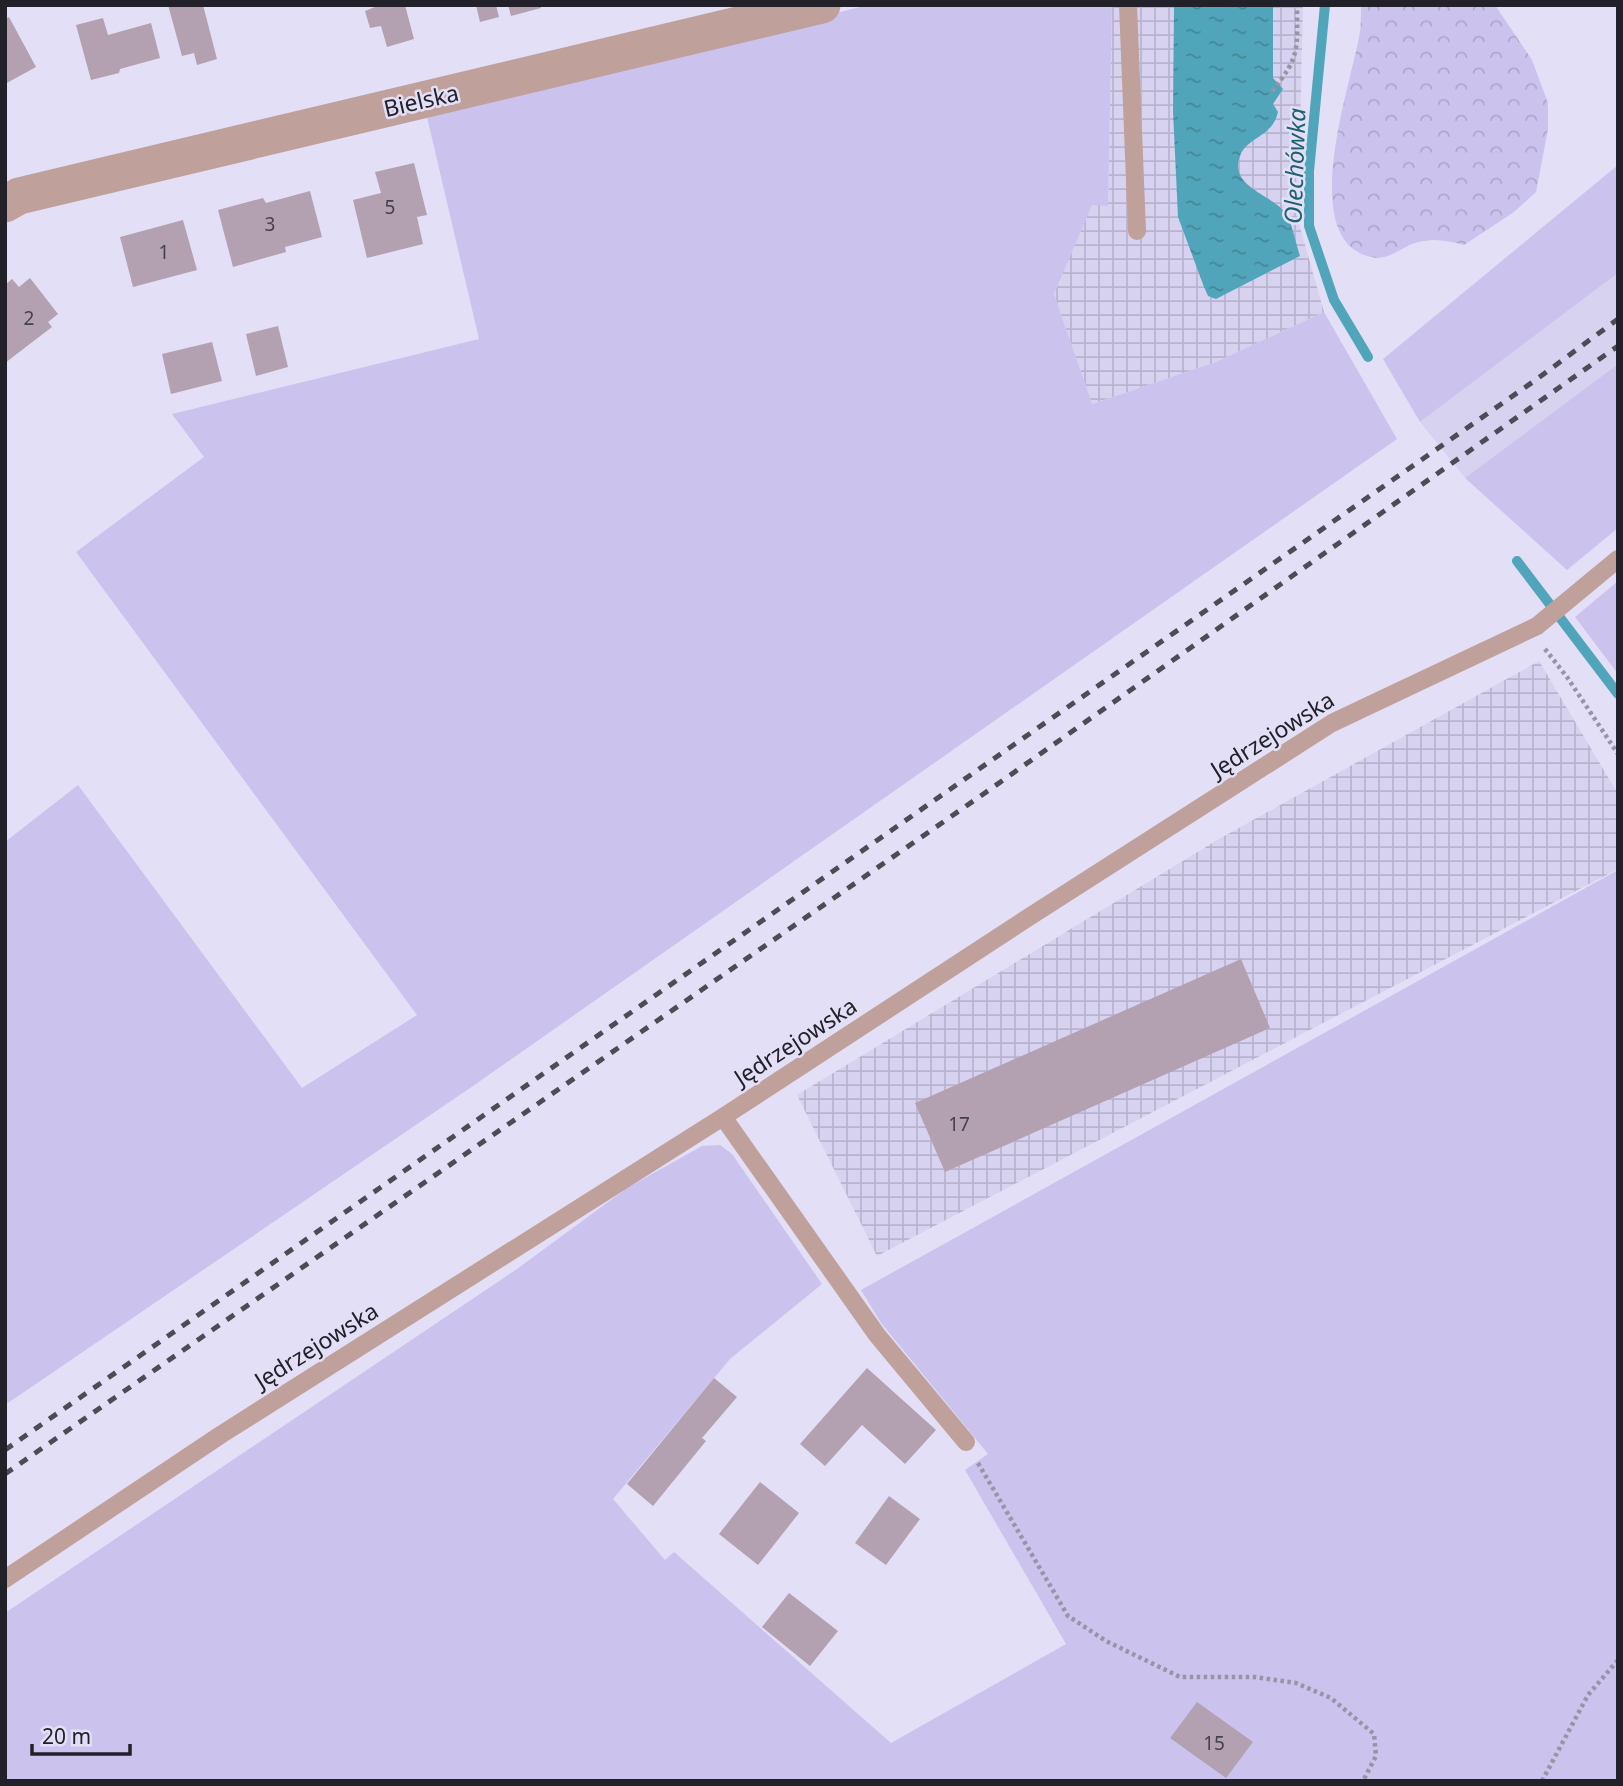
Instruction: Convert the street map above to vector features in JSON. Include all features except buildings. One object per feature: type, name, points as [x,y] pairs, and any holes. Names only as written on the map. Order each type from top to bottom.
[{"type":"street","name":"Bielska","points":[[10,192],[822,5]]},
{"type":"lane","points":[[1128,5],[1137,231]]},
{"type":"lane","name":"Jędrzejowska","points":[[5,1579],[222,1434],[723,1117],[1028,917],[1332,723],[1529,630],[1618,559]]},
{"type":"lane","points":[[723,1117],[877,1335],[966,1442]]},
{"type":"path","points":[[1272,91],[1290,67],[1297,52],[1297,5]]},
{"type":"path","points":[[1529,630],[1549,652],[1618,754]]},
{"type":"path","points":[[966,1442],[1068,1616],[1106,1641],[1180,1676],[1254,1677],[1296,1683],[1331,1698],[1374,1734],[1376,1756],[1363,1781]]},
{"type":"path","points":[[1542,1781],[1588,1695],[1618,1660]]},
{"type":"shaded area","points":[[1112,5],[1303,5],[1298,220],[1324,312],[1216,362],[1092,404],[1054,294],[1092,204],[1108,206]]},
{"type":"shaded area","points":[[1618,273],[1618,364],[1465,478],[1420,422]]},
{"type":"shaded area","points":[[1539,661],[1618,794],[1618,869],[877,1256],[797,1095],[1219,839]]},
{"type":"green space","points":[[868,5],[1112,5],[1108,206],[1092,205],[1054,294],[1092,404],[1216,362],[1324,312],[1397,439],[470,1088],[5,1405],[5,842],[78,785],[302,1088],[417,1015],[76,552],[204,457],[172,414],[479,339],[427,117]]},
{"type":"green space","points":[[1361,5],[1495,5],[1532,60],[1548,103],[1548,129],[1536,192],[1514,212],[1464,245],[1432,240],[1412,244],[1385,257],[1367,256],[1346,242],[1335,219],[1332,189],[1334,154],[1360,32]]},
{"type":"green space","points":[[1618,165],[1618,273],[1420,422],[1383,359]]},
{"type":"green space","points":[[1618,364],[1618,528],[1567,570],[1465,478]]},
{"type":"green space","points":[[1618,581],[1618,674],[1575,617]]},
{"type":"green space","points":[[1618,870],[1618,1781],[5,1781],[5,1613],[517,1269],[627,1188],[702,1146],[720,1145],[732,1154],[822,1284],[730,1359],[613,1499],[665,1560],[674,1552],[891,1743],[1066,1644],[965,1470],[988,1454],[881,1323],[861,1290]]},
{"type":"water","points":[[1174,5],[1273,5],[1273,78],[1283,89],[1273,104],[1278,112],[1275,121],[1248,144],[1240,156],[1238,167],[1246,183],[1287,215],[1300,256],[1216,299],[1208,296],[1178,217],[1173,112]]},
{"type":"waterway","name":"Olechówka","points":[[1325,5],[1309,171],[1309,226],[1334,300],[1368,357]]},
{"type":"waterway","name":"Olechówka","points":[[1517,561],[1618,694]]},
{"type":"railway","points":[[5,1450],[1537,379],[1618,319]]},
{"type":"railway","points":[[5,1474],[982,795],[1618,346]]}]
